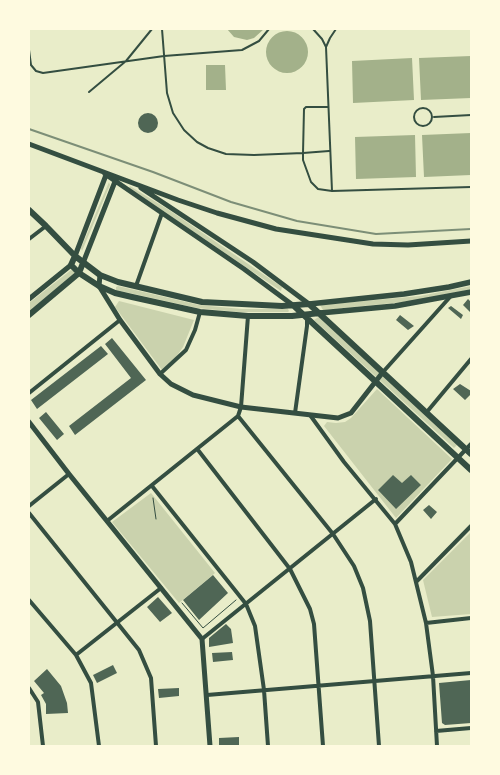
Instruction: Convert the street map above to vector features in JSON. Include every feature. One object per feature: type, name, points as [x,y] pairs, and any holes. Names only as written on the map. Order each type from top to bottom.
[{"type":"main road","points":[[29,210],[75,256],[100,275],[135,287],[202,302],[249,306],[294,306],[404,294],[471,282]]},
{"type":"main road","points":[[75,256],[71,265],[79,273],[99,286],[115,293],[200,312],[248,316],[306,315],[395,306],[471,292]]},
{"type":"main road","points":[[29,314],[79,273],[83,263]]},
{"type":"main road","points":[[310,304],[426,413],[470,449]]},
{"type":"main road","points":[[294,306],[306,315],[471,470]]},
{"type":"street","points":[[29,144],[96,168],[116,178],[162,213],[294,306]]},
{"type":"street","points":[[96,168],[106,175],[132,182],[217,213],[303,234],[356,242],[408,245],[471,241]]},
{"type":"street","points":[[75,256],[106,175]]},
{"type":"street","points":[[83,263],[116,178]]},
{"type":"street","points":[[132,182],[253,262],[310,304]]},
{"type":"street","points":[[135,287],[162,213]]},
{"type":"street","points":[[29,239],[46,226]]},
{"type":"street","points":[[29,299],[71,265]]},
{"type":"street","points":[[100,275],[99,286],[120,320],[160,374],[170,384],[180,390],[220,403],[338,418],[351,413],[376,380],[450,297]]},
{"type":"street","points":[[160,374],[186,350],[195,330],[200,312]]},
{"type":"street","points":[[295,413],[307,326],[306,315]]},
{"type":"street","points":[[107,521],[198,450],[238,416],[241,407],[248,316]]},
{"type":"street","points":[[29,393],[120,320]]},
{"type":"street","points":[[426,413],[471,359]]},
{"type":"street","points":[[310,415],[344,462],[395,524],[403,541],[417,582],[426,623],[433,676],[437,746]]},
{"type":"street","points":[[238,416],[333,534],[354,566],[363,588],[370,620],[379,746]]},
{"type":"street","points":[[29,422],[68,474],[202,639],[210,746]]},
{"type":"street","points":[[395,524],[470,449]]},
{"type":"street","points":[[198,450],[290,569],[308,604],[314,624],[323,746]]},
{"type":"street","points":[[29,506],[68,474]]},
{"type":"street","points":[[152,486],[246,604],[255,626],[264,690],[268,746]]},
{"type":"street","points":[[202,639],[376,500]]},
{"type":"street","points":[[29,514],[139,650],[151,678],[156,746]]},
{"type":"street","points":[[417,582],[471,526]]},
{"type":"street","points":[[76,656],[161,588]]},
{"type":"street","points":[[29,602],[76,656],[91,682],[99,746]]},
{"type":"street","points":[[426,623],[471,618]]},
{"type":"street","points":[[207,695],[471,673]]},
{"type":"street","points":[[29,688],[38,702],[43,746]]},
{"type":"street","points":[[436,731],[471,728]]},
{"type":"lane","points":[[89,92],[126,61],[152,29]]},
{"type":"lane","points":[[162,29],[167,93],[173,113],[184,130],[197,142],[226,154],[254,155],[329,151]]},
{"type":"lane","points":[[29,50],[31,65],[36,71],[43,73],[164,56],[242,50],[260,41],[269,29]]},
{"type":"lane","points":[[313,29],[322,39],[326,48],[332,191]]},
{"type":"lane","points":[[326,48],[336,29]]},
{"type":"lane","points":[[328,107],[306,107],[304,109],[304,160],[311,182],[318,189],[332,191],[471,187]]},
{"type":"lane","points":[[423,108],[431,111],[432,117],[430,123],[422,126],[414,118],[416,112],[423,108]]},
{"type":"lane","points":[[432,117],[471,115]]},
{"type":"path","points":[[153,498],[156,519]]},
{"type":"path","points":[[180,601],[203,628],[236,600]]},
{"type":"shaded area","points":[[227,29],[264,29],[254,38],[247,40],[234,37]]},
{"type":"shaded area","points":[[287,31],[302,37],[308,52],[302,67],[287,73],[272,67],[266,52],[272,37]]},
{"type":"shaded area","points":[[471,56],[471,98],[421,100],[419,58]]},
{"type":"shaded area","points":[[412,58],[414,100],[353,103],[352,61]]},
{"type":"shaded area","points":[[206,65],[225,65],[226,90],[206,90]]},
{"type":"shaded area","points":[[471,133],[471,175],[424,177],[422,135]]},
{"type":"shaded area","points":[[415,135],[416,177],[356,179],[355,137]]},
{"type":"shaded area","points":[[109,182],[110,185],[82,251],[81,248]]},
{"type":"shaded area","points":[[130,186],[169,210],[282,287],[281,291],[129,188]]},
{"type":"shaded area","points":[[71,270],[76,272],[29,312],[29,303]]},
{"type":"shaded area","points":[[118,286],[199,305],[242,309],[288,309],[289,311],[238,312],[197,308],[116,290]]},
{"type":"shaded area","points":[[471,286],[471,289],[424,300],[323,310],[320,305],[420,296]]},
{"type":"shaded area","points":[[119,301],[194,320],[183,347],[174,360],[162,370],[115,307]]},
{"type":"shaded area","points":[[320,316],[458,444],[454,448],[314,320]]},
{"type":"shaded area","points":[[377,389],[452,459],[396,518],[324,426],[327,422],[345,422],[351,418]]},
{"type":"shaded area","points":[[151,493],[215,573],[179,603],[112,522]]},
{"type":"shaded area","points":[[471,532],[471,614],[432,617],[423,580]]},
{"type":"building","points":[[148,113],[155,116],[158,123],[155,130],[148,133],[141,130],[138,123],[141,116]]},
{"type":"building","points":[[468,299],[471,302],[471,313],[463,305]]},
{"type":"building","points":[[451,306],[463,315],[461,319],[448,308]]},
{"type":"building","points":[[400,315],[414,326],[408,330],[396,320]]},
{"type":"building","points":[[112,338],[146,380],[75,435],[69,426],[131,378],[105,344]]},
{"type":"building","points":[[101,346],[108,354],[37,409],[31,400]]},
{"type":"building","points":[[460,384],[471,391],[471,394],[465,400],[453,389]]},
{"type":"building","points":[[46,412],[64,434],[57,440],[39,418]]},
{"type":"building","points":[[393,475],[402,483],[411,475],[421,485],[396,509],[378,490]]},
{"type":"building","points":[[429,505],[437,512],[431,519],[423,510]]},
{"type":"building","points":[[213,575],[228,593],[199,620],[183,600]]},
{"type":"building","points":[[158,597],[172,613],[160,622],[147,607]]},
{"type":"building","points":[[226,624],[231,629],[233,643],[209,647],[209,638]]},
{"type":"building","points":[[232,652],[233,660],[213,662],[212,653]]},
{"type":"building","points":[[113,665],[117,673],[97,683],[93,675]]},
{"type":"building","points":[[47,669],[61,686],[67,703],[68,713],[46,714],[46,704],[41,695],[44,693],[34,681]]},
{"type":"building","points":[[471,680],[471,723],[445,725],[442,723],[439,683]]},
{"type":"building","points":[[179,688],[179,696],[159,698],[158,689]]},
{"type":"building","points":[[239,737],[239,746],[219,746],[219,738]]},
{"type":"railway","points":[[29,129],[153,172],[231,202],[297,221],[376,234],[471,229]]}]
